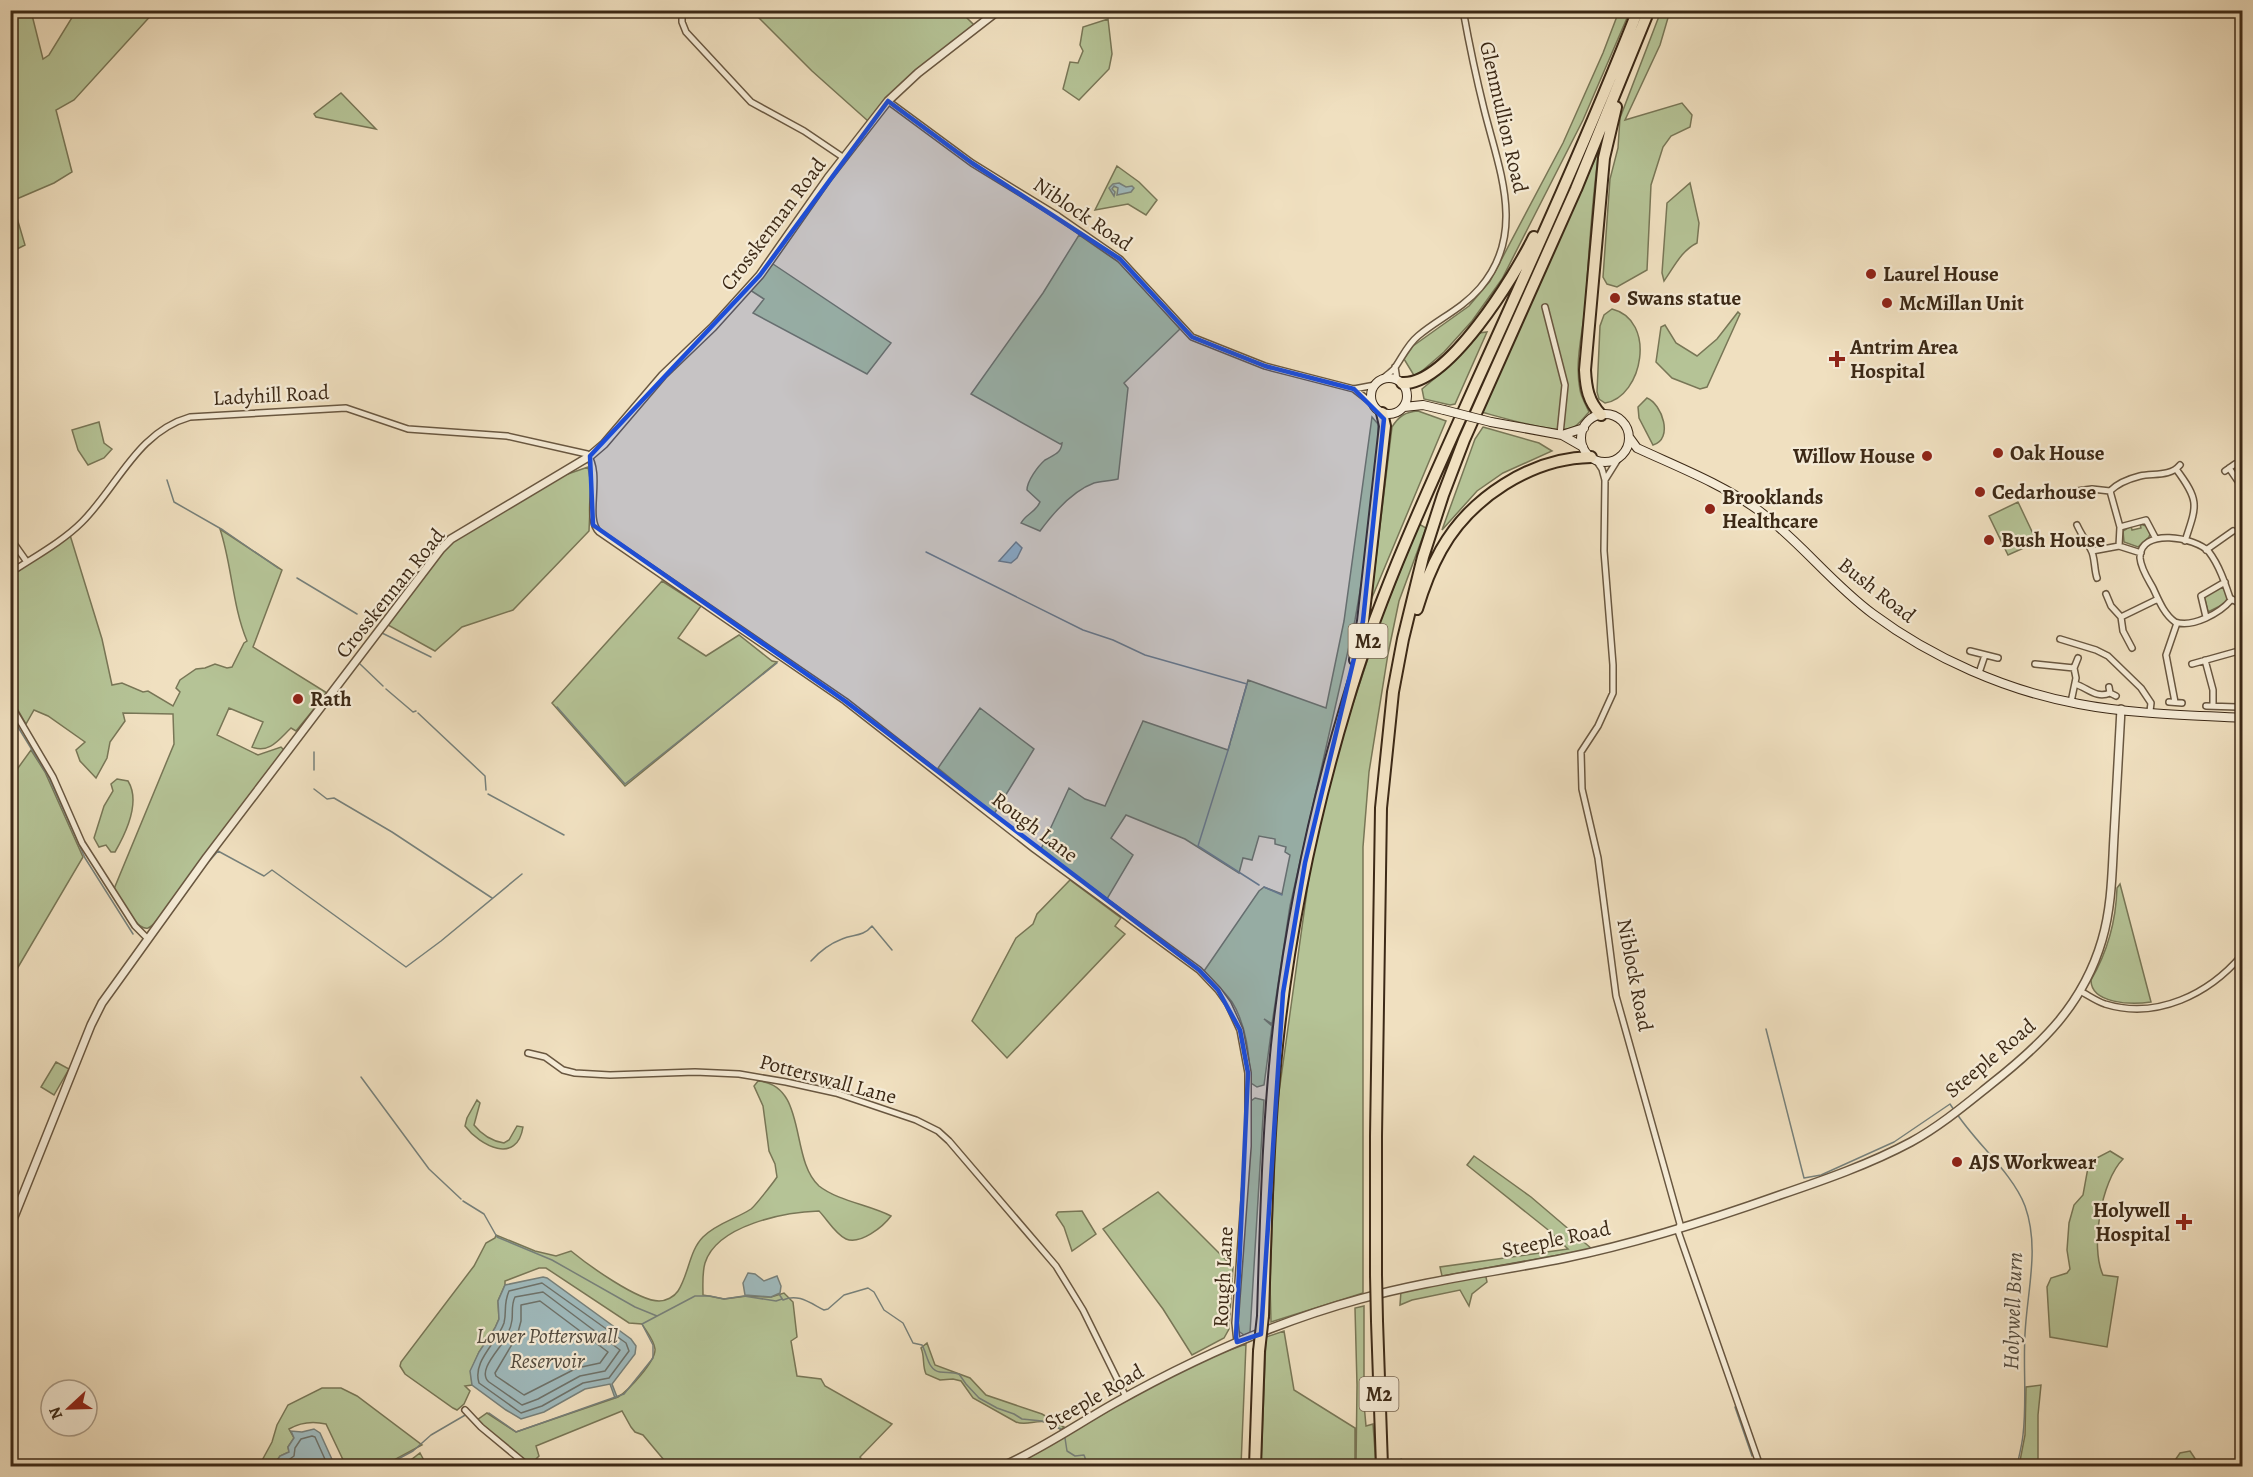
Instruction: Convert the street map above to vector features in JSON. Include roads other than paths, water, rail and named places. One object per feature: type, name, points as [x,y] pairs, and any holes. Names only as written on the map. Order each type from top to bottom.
[{"type":"highway","name":"M2","points":[[1255,1467],[1270,1132],[1280,1016],[1305,863],[1341,722],[1362,655],[1405,544],[1577,159],[1638,10]]},
{"type":"highway","name":"M2","points":[[1382,1467],[1376,1275],[1380,832],[1383,777],[1394,692],[1416,586],[1443,495],[1464,440],[1576,189],[1649,10]]},
{"type":"highway","points":[[1601,415],[1594,408],[1587,393],[1585,370],[1604,158],[1623,74]]},
{"type":"highway","points":[[1402,385],[1424,378],[1467,339],[1490,312],[1521,262],[1577,159]]},
{"type":"highway","points":[[1341,722],[1363,621],[1385,426],[1382,413]]},
{"type":"highway","points":[[1394,692],[1412,625],[1430,571],[1463,519],[1488,496],[1522,474],[1575,458],[1594,459]]},
{"type":"main road","points":[[1423,405],[1402,385],[1385,378],[1377,383],[1371,394],[1372,404],[1382,413],[1394,414],[1404,407],[1423,405],[1491,422],[1561,435],[1583,447],[1594,459],[1608,462],[1637,448],[1627,429],[1617,418],[1601,415],[1594,417],[1584,428],[1581,435],[1583,447]]},
{"type":"main road","points":[[1402,385],[1404,407]]},
{"type":"main road","points":[[1561,435],[1584,428]]},
{"type":"main road","points":[[1623,453],[1629,436]]},
{"type":"main road","name":"Bush Road","points":[[1637,448],[1735,495],[1759,511],[1836,584],[1873,615],[1913,641],[1979,673],[2031,692],[2071,702],[2121,709]]},
{"type":"main road","points":[[2121,709],[2242,718]]},
{"type":"street","points":[[682,10],[682,22],[686,32],[745,97],[804,131],[844,158]]},
{"type":"street","name":"Crosskennan Road","points":[[10,1227],[95,1015],[207,857],[441,549],[451,539],[590,456],[604,444],[663,375],[713,327],[760,275],[888,101],[918,73],[999,10]]},
{"type":"street","name":"Glenmullion Road","points":[[1377,383],[1395,367],[1406,348],[1418,335],[1455,311],[1481,287],[1495,266],[1506,230],[1507,211],[1504,189],[1484,108],[1464,10]]},
{"type":"street","name":"Niblock Road","points":[[888,101],[972,163],[1058,216],[1120,259],[1184,331],[1192,337],[1265,366],[1354,389],[1372,404]]},
{"type":"street","points":[[1545,308],[1564,380],[1565,395],[1561,435]]},
{"type":"street","points":[[1395,367],[1402,385]]},
{"type":"street","name":"Niblock Road","points":[[1354,389],[1377,383]]},
{"type":"street","name":"Ladyhill Road","points":[[10,573],[82,522],[117,480],[137,451],[150,439],[168,425],[190,417],[346,408],[408,429],[507,436],[542,442],[590,456]]},
{"type":"street","points":[[1605,480],[1623,453]]},
{"type":"street","name":"Rough Lane","points":[[590,456],[594,485],[593,523],[599,532],[845,701],[1034,849],[1199,970],[1223,996],[1240,1030],[1248,1073],[1248,1146],[1236,1301],[1237,1342]]},
{"type":"street","name":"Niblock Road","points":[[1594,459],[1602,469],[1605,480],[1604,551],[1613,693],[1598,726],[1581,752],[1582,789],[1598,858],[1616,996],[1680,1224],[1678,1231],[1760,1467]]},
{"type":"street","points":[[2235,464],[2227,470],[2242,486]]},
{"type":"street","points":[[2077,491],[2092,489],[2110,491],[2118,484],[2138,476],[2162,474],[2178,467],[2195,502],[2185,541]]},
{"type":"street","points":[[2110,491],[2120,527],[2119,546]]},
{"type":"street","points":[[2120,527],[2146,520],[2156,539]]},
{"type":"street","points":[[2077,525],[2092,551],[2097,578]]},
{"type":"street","points":[[2206,550],[2230,533],[2223,526]]},
{"type":"street","points":[[2141,553],[2156,539],[2167,537],[2185,541],[2206,550],[2231,600],[2242,605]]},
{"type":"street","points":[[10,538],[27,562]]},
{"type":"street","points":[[2092,551],[2119,546],[2141,553]]},
{"type":"street","points":[[2141,553],[2142,565],[2158,599],[2166,614],[2177,623],[2185,623],[2218,613],[2231,600]]},
{"type":"street","points":[[2206,617],[2201,596],[2224,582]]},
{"type":"street","points":[[2106,594],[2111,606],[2121,617],[2123,631],[2132,648]]},
{"type":"street","points":[[2121,617],[2158,599]]},
{"type":"street","points":[[2177,623],[2166,655],[2172,702],[2182,703]]},
{"type":"street","points":[[2060,639],[2108,656],[2141,688],[2151,703],[2150,711]]},
{"type":"street","points":[[2192,664],[2242,650]]},
{"type":"street","points":[[1970,651],[1998,658]]},
{"type":"street","points":[[1979,673],[1985,655]]},
{"type":"street","points":[[2071,702],[2075,684],[2074,668],[2078,658]]},
{"type":"street","points":[[2205,660],[2213,690],[2213,706]]},
{"type":"street","points":[[2035,664],[2074,668]]},
{"type":"street","points":[[2075,684],[2087,688],[2096,695],[2112,692]]},
{"type":"street","points":[[10,704],[53,777],[82,843],[135,926],[148,939]]},
{"type":"street","points":[[2206,706],[2237,707]]},
{"type":"street","name":"Steeple Road","points":[[1003,1467],[1054,1441],[1126,1397],[1237,1342],[1360,1299],[1436,1280],[1586,1254],[1755,1204],[1870,1161],[1910,1142],[1954,1113],[2036,1047],[2067,1011],[2080,991],[2102,942],[2112,877],[2121,709]]},
{"type":"street","points":[[2080,991],[2104,1004],[2151,1009],[2178,1001],[2202,989],[2227,972],[2242,955]]},
{"type":"street","name":"Potterswall Lane","points":[[528,1053],[545,1057],[563,1070],[584,1074],[739,1074],[786,1082],[858,1100],[931,1127],[949,1141],[1056,1266],[1083,1310],[1126,1397]]},
{"type":"street","points":[[465,1410],[481,1427],[528,1467]]},
{"type":"water","points":[[1119,183],[1134,188],[1131,192],[1117,195],[1118,188],[1114,186],[1112,189],[1115,192],[1114,196],[1109,188]]},
{"type":"water","points":[[1016,542],[1022,548],[1017,558],[1011,563],[999,561]]},
{"type":"water","points":[[748,1273],[755,1274],[764,1281],[777,1276],[781,1286],[780,1293],[771,1297],[745,1295],[743,1283]]},
{"type":"water","name":"Lower Potterswall Reservoir","points":[[543,1277],[631,1339],[636,1346],[635,1354],[612,1384],[617,1397],[615,1398],[610,1384],[585,1389],[544,1412],[521,1419],[472,1385],[470,1371],[499,1319],[498,1301],[505,1285]]},
{"type":"water","points":[[314,1429],[320,1433],[335,1466],[273,1466],[280,1456],[289,1452],[288,1447],[294,1438],[291,1431],[302,1432]]},
{"type":"waterway","points":[[167,480],[174,502],[223,530],[278,568]]},
{"type":"waterway","points":[[926,552],[1083,630],[1113,640],[1145,655],[1247,684],[1231,740]]},
{"type":"waterway","points":[[297,578],[357,614]]},
{"type":"waterway","points":[[382,633],[431,657]]},
{"type":"waterway","points":[[557,707],[625,784],[777,663]]},
{"type":"waterway","points":[[360,664],[383,686]]},
{"type":"waterway","points":[[386,689],[413,712],[416,711]]},
{"type":"waterway","points":[[418,713],[485,776],[486,790]]},
{"type":"waterway","points":[[10,714],[48,776],[85,858],[133,934]]},
{"type":"waterway","points":[[1230,744],[1198,846],[1259,885]]},
{"type":"waterway","points":[[314,752],[314,770]]},
{"type":"waterway","points":[[314,789],[327,799],[334,798],[392,832],[492,898]]},
{"type":"waterway","points":[[488,794],[564,835]]},
{"type":"waterway","points":[[151,941],[218,851],[264,876],[272,870],[406,967],[522,874]]},
{"type":"waterway","points":[[1264,887],[1282,895]]},
{"type":"waterway","points":[[811,961],[833,943],[861,934],[872,926],[892,950]]},
{"type":"waterway","name":"Holywell Burn","points":[[1766,1029],[1804,1178],[1821,1175],[1894,1142],[1950,1104],[1954,1110]]},
{"type":"waterway","points":[[361,1077],[429,1169],[461,1199]]},
{"type":"waterway","name":"Holywell Burn","points":[[1957,1114],[2012,1182],[2025,1206],[2032,1238],[2025,1334],[2024,1422],[2017,1466]]},
{"type":"waterway","points":[[463,1201],[484,1214],[497,1237],[552,1260],[635,1307],[657,1316]]},
{"type":"waterway","points":[[779,1294],[783,1300],[799,1298],[824,1310],[844,1295],[868,1288],[874,1292],[884,1310],[903,1323],[913,1343],[922,1345],[930,1365],[936,1371],[959,1374],[979,1398],[997,1408],[1022,1419],[1042,1421],[1061,1429]]},
{"type":"waterway","points":[[489,1413],[516,1432],[624,1394],[653,1358],[653,1345],[642,1324],[695,1296],[724,1299],[744,1296],[776,1301],[782,1299]]},
{"type":"waterway","points":[[1735,1407],[1752,1456]]},
{"type":"waterway","points":[[385,1466],[413,1451],[431,1435],[467,1414]]},
{"type":"waterway","points":[[1065,1438],[1067,1451],[1075,1456],[1084,1455],[1088,1466]]},
{"type":"waterway","points":[[1401,1459],[1412,1466]]},
{"type":"waterway","points":[[1753,1461],[1755,1466]]},
{"type":"place","name":"Laurel House","points":[[1871,274]]},
{"type":"place","name":"Swans statue","points":[[1615,298]]},
{"type":"place","name":"McMillan Unit","points":[[1887,303]]},
{"type":"place","name":"Antrim Area Hospital","points":[[1837,359]]},
{"type":"place","name":"Oak House","points":[[1998,453]]},
{"type":"place","name":"Willow House","points":[[1927,456]]},
{"type":"place","name":"Cedarhouse","points":[[1980,492]]},
{"type":"place","name":"Brooklands Healthcare","points":[[1710,509]]},
{"type":"place","name":"Bush House","points":[[1989,540]]},
{"type":"place","name":"Rath","points":[[298,699]]},
{"type":"place","name":"AJS Workwear","points":[[1957,1162]]},
{"type":"place","name":"Holywell Hospital","points":[[2184,1222]]}]
